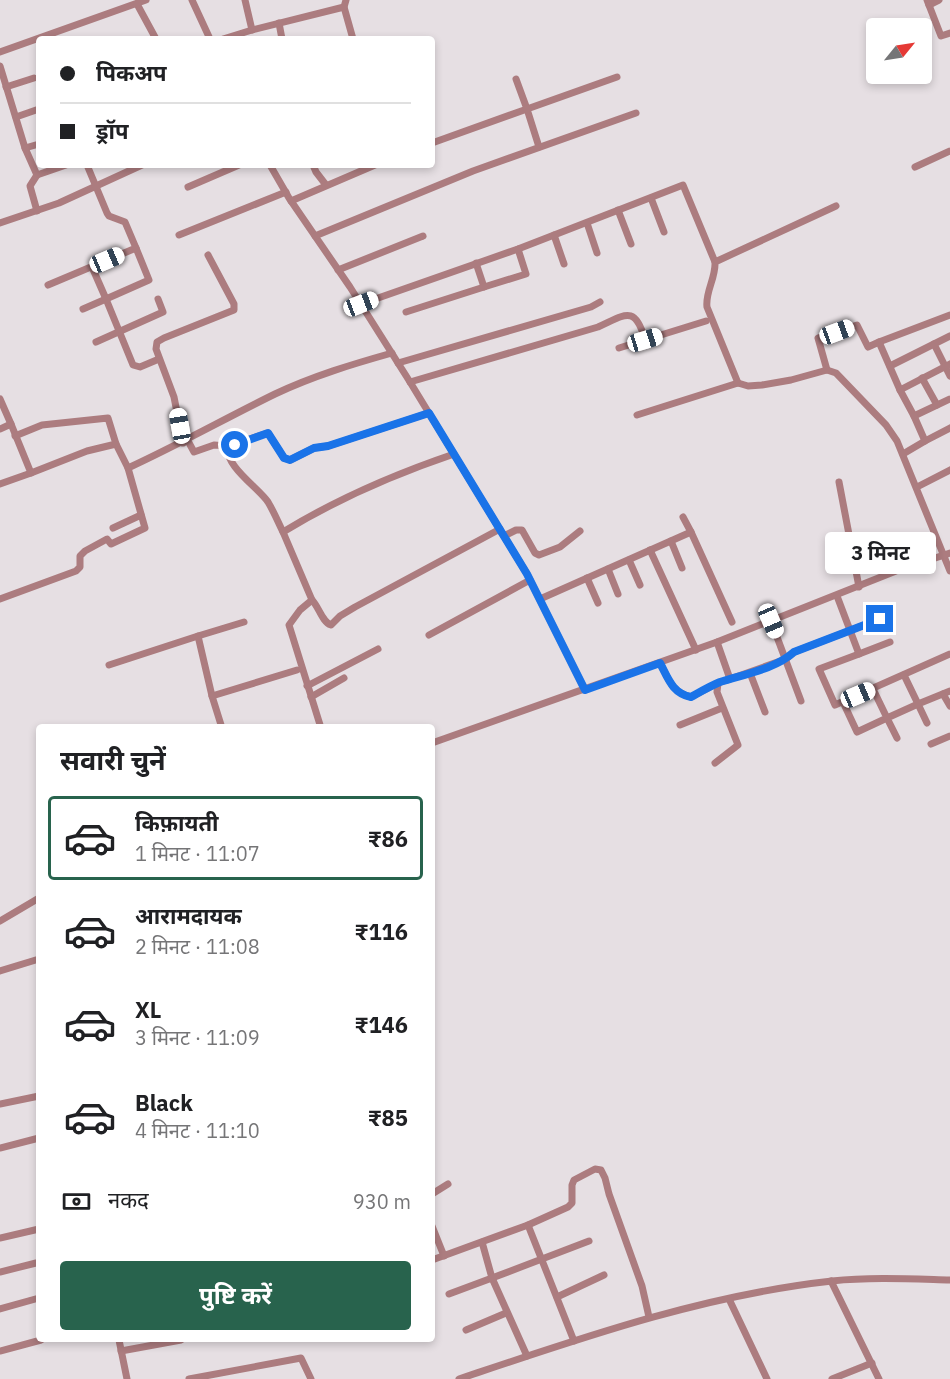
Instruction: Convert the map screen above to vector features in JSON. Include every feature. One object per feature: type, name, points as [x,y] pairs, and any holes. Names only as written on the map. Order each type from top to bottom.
[{"type":"street","points":[[57,36],[146,0]]},
{"type":"street","points":[[192,0],[209,36]]},
{"type":"street","points":[[245,0],[252,30]]},
{"type":"street","points":[[939,0],[928,2],[941,36],[950,33]]},
{"type":"street","points":[[137,4],[154,36]]},
{"type":"street","points":[[233,36],[345,4],[352,36]]},
{"type":"street","points":[[279,23],[281,36]]},
{"type":"street","points":[[0,52],[36,40]]},
{"type":"street","points":[[0,66],[25,148],[37,175]]},
{"type":"street","points":[[435,142],[617,77]]},
{"type":"street","points":[[6,87],[34,78]]},
{"type":"street","points":[[516,79],[539,147]]},
{"type":"street","points":[[16,117],[36,110]]},
{"type":"street","points":[[315,236],[539,147],[636,113]]},
{"type":"street","points":[[25,148],[36,145]]},
{"type":"street","points":[[915,167],[950,151]]},
{"type":"street","points":[[37,211],[30,186],[37,175],[57,168]]},
{"type":"street","points":[[83,309],[149,280],[125,222],[109,216],[88,168]]},
{"type":"street","points":[[0,223],[37,211],[136,168]]},
{"type":"street","points":[[188,188],[232,168]]},
{"type":"street","points":[[272,168],[291,201],[392,353],[502,532],[540,599],[585,690]]},
{"type":"street","points":[[314,168],[326,185]]},
{"type":"street","points":[[291,201],[368,168]]},
{"type":"street","points":[[361,304],[554,236],[683,185],[715,262],[714,281],[706,299],[738,383]]},
{"type":"street","points":[[179,235],[286,192]]},
{"type":"street","points":[[651,198],[664,232]]},
{"type":"street","points":[[715,262],[836,206]]},
{"type":"street","points":[[618,210],[631,244]]},
{"type":"street","points":[[587,223],[597,253]]},
{"type":"street","points":[[338,270],[423,236]]},
{"type":"street","points":[[554,236],[564,264]]},
{"type":"street","points":[[48,285],[136,248]]},
{"type":"street","points":[[406,312],[526,274],[518,249]]},
{"type":"street","points":[[208,255],[234,304],[234,310],[160,340],[157,342],[156,349],[174,397],[185,442],[194,452],[214,446],[228,446],[268,433],[284,458],[290,460],[314,448],[328,446],[429,413]]},
{"type":"street","points":[[476,263],[484,287]]},
{"type":"street","points":[[92,267],[133,364],[140,367],[159,359]]},
{"type":"street","points":[[96,342],[163,312],[158,299]]},
{"type":"street","points":[[398,363],[591,308],[600,302]]},
{"type":"street","points":[[410,382],[598,327],[624,315],[634,316],[638,320],[645,340]]},
{"type":"street","points":[[827,370],[818,338],[857,325],[868,347],[950,315]]},
{"type":"street","points":[[619,348],[706,321]]},
{"type":"street","points":[[890,366],[950,336]]},
{"type":"street","points":[[879,342],[925,441]]},
{"type":"street","points":[[934,344],[948,366],[950,376]]},
{"type":"street","points":[[128,468],[185,442],[287,389],[351,365],[392,353]]},
{"type":"street","points":[[900,390],[948,366]]},
{"type":"street","points":[[637,415],[738,383],[762,385],[827,370],[836,373],[886,425],[897,441],[946,554],[950,571]]},
{"type":"street","points":[[922,378],[937,405]]},
{"type":"street","points":[[0,399],[31,473]]},
{"type":"street","points":[[914,416],[950,399]]},
{"type":"street","points":[[0,599],[76,571],[80,567],[80,556],[85,551],[107,539],[111,544],[145,528],[128,468],[116,444],[108,418],[42,424],[15,436]]},
{"type":"street","points":[[0,429],[11,424]]},
{"type":"street","points":[[903,454],[950,428]]},
{"type":"street","points":[[0,484],[87,452],[116,444]]},
{"type":"street","points":[[228,446],[228,453],[245,480],[268,503],[284,532],[312,600],[326,622],[331,625],[355,607],[502,532],[522,530],[535,553],[539,555],[560,548],[580,531]]},
{"type":"street","points":[[284,532],[320,509],[454,454]]},
{"type":"street","points":[[916,487],[950,470]]},
{"type":"street","points":[[839,482],[859,587]]},
{"type":"street","points":[[113,528],[141,515]]},
{"type":"street","points":[[683,517],[732,622]]},
{"type":"street","points":[[540,599],[691,532]]},
{"type":"street","points":[[671,541],[682,568]]},
{"type":"street","points":[[650,550],[696,650]]},
{"type":"street","points":[[435,742],[696,650],[946,554]]},
{"type":"street","points":[[629,560],[640,585]]},
{"type":"street","points":[[608,569],[618,594]]},
{"type":"street","points":[[587,578],[598,603]]},
{"type":"street","points":[[429,635],[530,580]]},
{"type":"street","points":[[837,596],[859,654]]},
{"type":"street","points":[[312,600],[300,610],[289,625],[320,724]]},
{"type":"street","points":[[660,663],[673,688],[691,697],[718,683],[786,659],[794,652],[880,619]]},
{"type":"street","points":[[771,621],[801,701]]},
{"type":"street","points":[[109,665],[244,622]]},
{"type":"street","points":[[198,636],[221,724]]},
{"type":"street","points":[[717,642],[730,679]]},
{"type":"street","points":[[890,642],[819,669],[835,705],[949,657]]},
{"type":"street","points":[[307,686],[378,649]]},
{"type":"street","points":[[212,696],[297,670]]},
{"type":"street","points":[[750,673],[765,712]]},
{"type":"street","points":[[903,675],[927,723]]},
{"type":"street","points":[[311,698],[344,678]]},
{"type":"street","points":[[715,763],[738,745],[722,708],[717,692],[718,683]]},
{"type":"street","points":[[873,689],[897,738]]},
{"type":"street","points":[[843,702],[857,732],[946,693],[950,706]]},
{"type":"street","points":[[680,726],[722,708]]},
{"type":"street","points":[[931,744],[950,736]]},
{"type":"street","points":[[0,921],[36,900]]},
{"type":"street","points":[[0,971],[36,960]]},
{"type":"street","points":[[0,1104],[36,1097]]},
{"type":"street","points":[[0,1148],[36,1139]]},
{"type":"street","points":[[435,1259],[528,1225],[568,1207],[572,1203],[574,1180],[595,1169],[601,1170],[642,1286],[649,1317]]},
{"type":"street","points":[[435,1192],[448,1184]]},
{"type":"street","points":[[528,1225],[574,1341]]},
{"type":"street","points":[[0,1238],[36,1230]]},
{"type":"street","points":[[435,1234],[444,1256]]},
{"type":"street","points":[[449,1294],[590,1241]]},
{"type":"street","points":[[482,1242],[492,1278],[527,1356]]},
{"type":"street","points":[[0,1272],[36,1263]]},
{"type":"street","points":[[556,1297],[604,1275]]},
{"type":"street","points":[[459,1379],[649,1317],[798,1285],[874,1278],[950,1280]]},
{"type":"street","points":[[831,1281],[879,1379]]},
{"type":"street","points":[[0,1309],[36,1299]]},
{"type":"street","points":[[729,1299],[767,1379]]},
{"type":"street","points":[[466,1329],[506,1313]]},
{"type":"street","points":[[0,1351],[36,1341]]},
{"type":"street","points":[[119,1342],[127,1379]]},
{"type":"street","points":[[121,1351],[170,1342]]},
{"type":"street","points":[[189,1379],[301,1358],[311,1379]]},
{"type":"street","points":[[832,1379],[872,1363]]},
{"type":"route","points":[[235,445],[268,433],[284,458],[290,460],[314,448],[328,446],[429,413],[527,574],[585,690],[660,663],[673,688],[691,697],[718,683],[786,659],[794,652],[880,619]]}]
